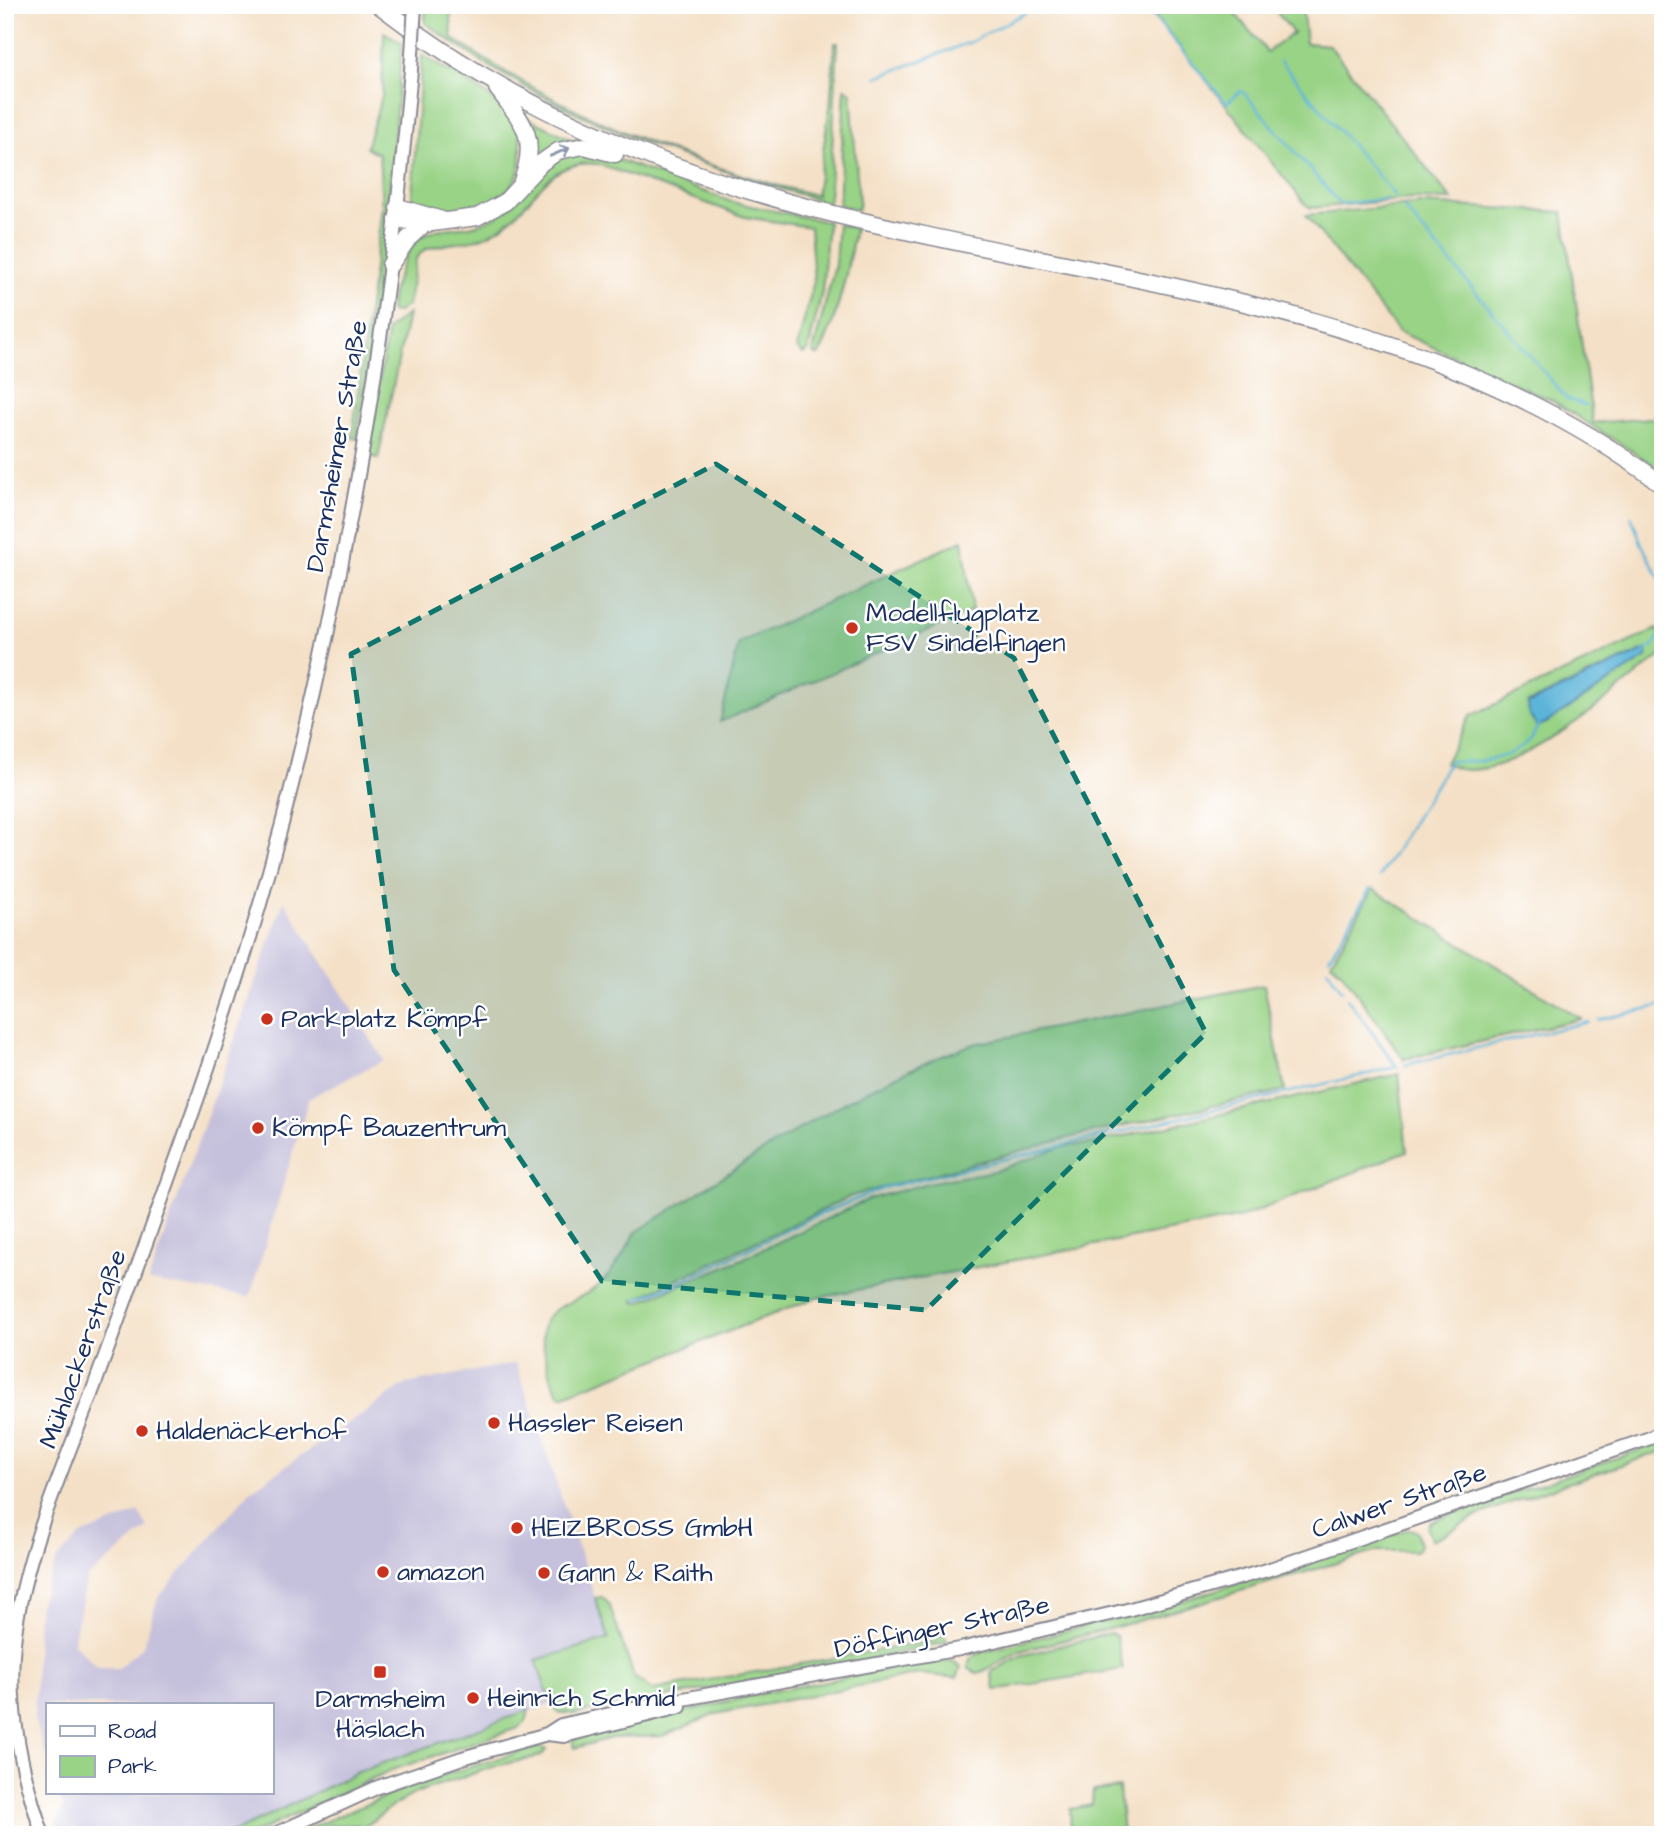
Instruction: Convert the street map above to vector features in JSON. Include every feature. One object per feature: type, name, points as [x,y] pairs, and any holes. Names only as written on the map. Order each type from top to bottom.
[{"type":"highway","points":[[379,5],[434,46],[494,84],[577,127],[645,156],[730,186],[850,218],[1207,293],[1351,331],[1437,362],[1515,396],[1596,440],[1663,485]]},
{"type":"highway","points":[[494,84],[517,114],[528,135],[528,160],[521,183]]},
{"type":"highway","points":[[390,265],[408,239],[424,225],[472,218],[489,212],[505,202],[546,159],[570,147],[591,147],[623,156],[645,156]]},
{"type":"highway","points":[[397,213],[444,221]]},
{"type":"highway","points":[[397,213],[424,225]]},
{"type":"street","name":"Darmsheimer Straße","points":[[264,888],[314,691],[345,548],[397,213],[415,5]]},
{"type":"street","name":"Mühlackerstraße","points":[[43,1835],[27,1787],[18,1736],[12,1671],[15,1636],[28,1576],[37,1540],[210,1067],[264,888]]},
{"type":"street","name":"Calwer Straße","points":[[1161,1601],[1268,1570],[1656,1438],[1663,1431]]},
{"type":"street","name":"Döffinger Straße","points":[[273,1835],[377,1787],[462,1758],[547,1734],[561,1725],[960,1648],[1161,1601]]},
{"type":"highlighted area","points":[[716,464],[1014,658],[1206,1033],[926,1310],[602,1281],[394,970],[351,654]]},
{"type":"shaded area","points":[[284,901],[384,1060],[309,1098],[250,1297],[148,1281]]},
{"type":"shaded area","points":[[516,1363],[609,1639],[537,1660],[551,1704],[358,1772],[228,1835],[61,1835],[56,1824],[63,1807],[58,1794],[273,1794],[273,1703],[46,1703],[46,1756],[34,1718],[38,1608],[57,1559],[81,1535],[139,1512],[148,1528],[87,1578],[73,1643],[97,1667],[118,1669],[143,1646],[158,1598],[251,1490],[406,1384]]},
{"type":"green space","points":[[426,5],[450,5],[452,38],[537,90],[581,112],[673,152],[768,183],[816,195],[830,107],[835,43],[838,43],[829,203],[669,152],[569,109],[472,56],[425,23]]},
{"type":"green space","points":[[1146,5],[1228,5],[1267,52],[1293,33],[1271,5],[1302,5],[1306,43],[1329,45],[1452,200],[1412,199],[1311,208],[1306,205]]},
{"type":"green space","points":[[384,32],[402,43],[385,242],[357,439],[352,438],[382,207],[379,154],[366,148],[382,96]]},
{"type":"green space","points":[[422,55],[499,103],[512,115],[518,127],[521,156],[517,177],[502,194],[476,208],[446,214],[432,212],[420,207],[412,197]]},
{"type":"green space","points":[[845,88],[851,92],[859,203],[857,210],[839,205]]},
{"type":"green space","points":[[528,118],[575,141],[534,165]]},
{"type":"green space","points":[[573,151],[608,156],[732,202],[828,222],[822,292],[808,351],[803,354],[797,348],[814,281],[810,227],[745,217],[598,164],[579,164],[564,169],[541,187],[508,222],[485,236],[424,250],[416,258],[408,305],[397,313],[391,312],[396,280],[407,254],[417,241],[428,233],[483,222],[500,214],[513,204],[545,167]]},
{"type":"green space","points":[[1422,204],[1563,212],[1593,423],[1663,417],[1663,471],[1551,400],[1399,332],[1306,215]]},
{"type":"green space","points":[[838,224],[855,228],[837,309],[826,341],[819,355],[816,355],[813,352],[835,265]]},
{"type":"green space","points":[[408,314],[378,459],[367,453],[388,329]]},
{"type":"green space","name":"Modellflugplatz FSV Sindelfingen","points":[[963,540],[972,611],[720,722],[739,643]]},
{"type":"green space","points":[[1657,629],[1663,643],[1663,654],[1589,712],[1526,753],[1495,766],[1468,770],[1445,763],[1470,716]],"holes":[[[1646,649],[1646,657],[1537,727],[1528,703]]]},
{"type":"green space","points":[[1373,889],[1581,1019],[1404,1059],[1341,971],[1331,962]]},
{"type":"green space","points":[[1264,985],[1285,1090],[1072,1137],[851,1196],[634,1300],[637,1303],[740,1260],[869,1199],[932,1182],[995,1171],[1061,1147],[1089,1144],[1399,1074],[1407,1151],[1242,1217],[815,1298],[562,1396],[555,1388],[543,1339],[543,1326],[555,1310],[599,1285],[615,1267],[636,1232],[842,1104],[929,1061],[974,1044]]},
{"type":"green space","points":[[1663,1442],[1663,1451],[1489,1511],[1431,1540],[1427,1528],[1429,1523],[1439,1518]]},
{"type":"green space","points":[[1409,1529],[1417,1531],[1420,1546],[1416,1551],[1378,1551],[1117,1627],[1020,1651],[978,1674],[968,1668],[970,1658],[985,1651],[1172,1604]]},
{"type":"green space","points":[[602,1597],[609,1604],[634,1677],[652,1690],[932,1641],[943,1634],[948,1642],[862,1661],[574,1714],[558,1712],[551,1704],[536,1660],[609,1639],[595,1598]]},
{"type":"green space","points":[[1110,1633],[1116,1636],[1123,1669],[995,1690],[991,1672],[1020,1656]]},
{"type":"green space","points":[[953,1661],[961,1667],[957,1678],[919,1674],[716,1714],[662,1736],[611,1738],[575,1748],[573,1738],[763,1693],[915,1664]]},
{"type":"green space","points":[[529,1710],[526,1722],[518,1728],[389,1771],[251,1835],[228,1835],[358,1772]]},
{"type":"green space","points":[[540,1746],[546,1750],[541,1756],[496,1766],[418,1792],[367,1825],[333,1825],[293,1835],[420,1782]]},
{"type":"green space","points":[[1119,1788],[1123,1835],[1071,1835],[1070,1809],[1092,1805],[1093,1791]]},
{"type":"water","points":[[1647,649],[1647,657],[1548,722],[1537,727],[1529,715],[1528,704]]},
{"type":"waterway","points":[[877,77],[971,42],[1039,5]]},
{"type":"waterway","points":[[1144,5],[1226,103],[1241,91],[1245,94],[1340,204],[1387,199]]},
{"type":"waterway","points":[[1280,61],[1396,197]]},
{"type":"waterway","points":[[1404,208],[1567,399],[1585,405]]},
{"type":"waterway","points":[[1631,516],[1642,545],[1663,585]]},
{"type":"waterway","points":[[1644,651],[1654,646],[1663,627]]},
{"type":"waterway","points":[[1380,876],[1450,761],[1482,761],[1513,752],[1530,740],[1539,725]]},
{"type":"waterway","points":[[1329,958],[1370,889]]},
{"type":"waterway","points":[[1327,968],[1342,991]]},
{"type":"waterway","points":[[637,1299],[681,1282],[813,1217],[886,1187],[1397,1067],[1347,998]]},
{"type":"waterway","points":[[1598,1020],[1663,1005]]},
{"type":"waterway","points":[[1405,1065],[1588,1022]]},
{"type":"place","name":"Modellflugplatz FSV Sindelfingen","points":[[852,628]]},
{"type":"place","name":"Parkplatz Kömpf","points":[[267,1019]]},
{"type":"place","name":"Kömpf Bauzentrum","points":[[258,1128]]},
{"type":"place","name":"Hassler Reisen","points":[[494,1423]]},
{"type":"place","name":"Haldenäckerhof","points":[[142,1431]]},
{"type":"place","name":"HEIZBROSS GmbH","points":[[517,1528]]},
{"type":"place","name":"amazon","points":[[383,1572]]},
{"type":"place","name":"Gann & Raith","points":[[544,1573]]},
{"type":"place","name":"Darmsheim Häslach","points":[[380,1672]]},
{"type":"place","name":"Heinrich Schmid","points":[[473,1698]]}]
